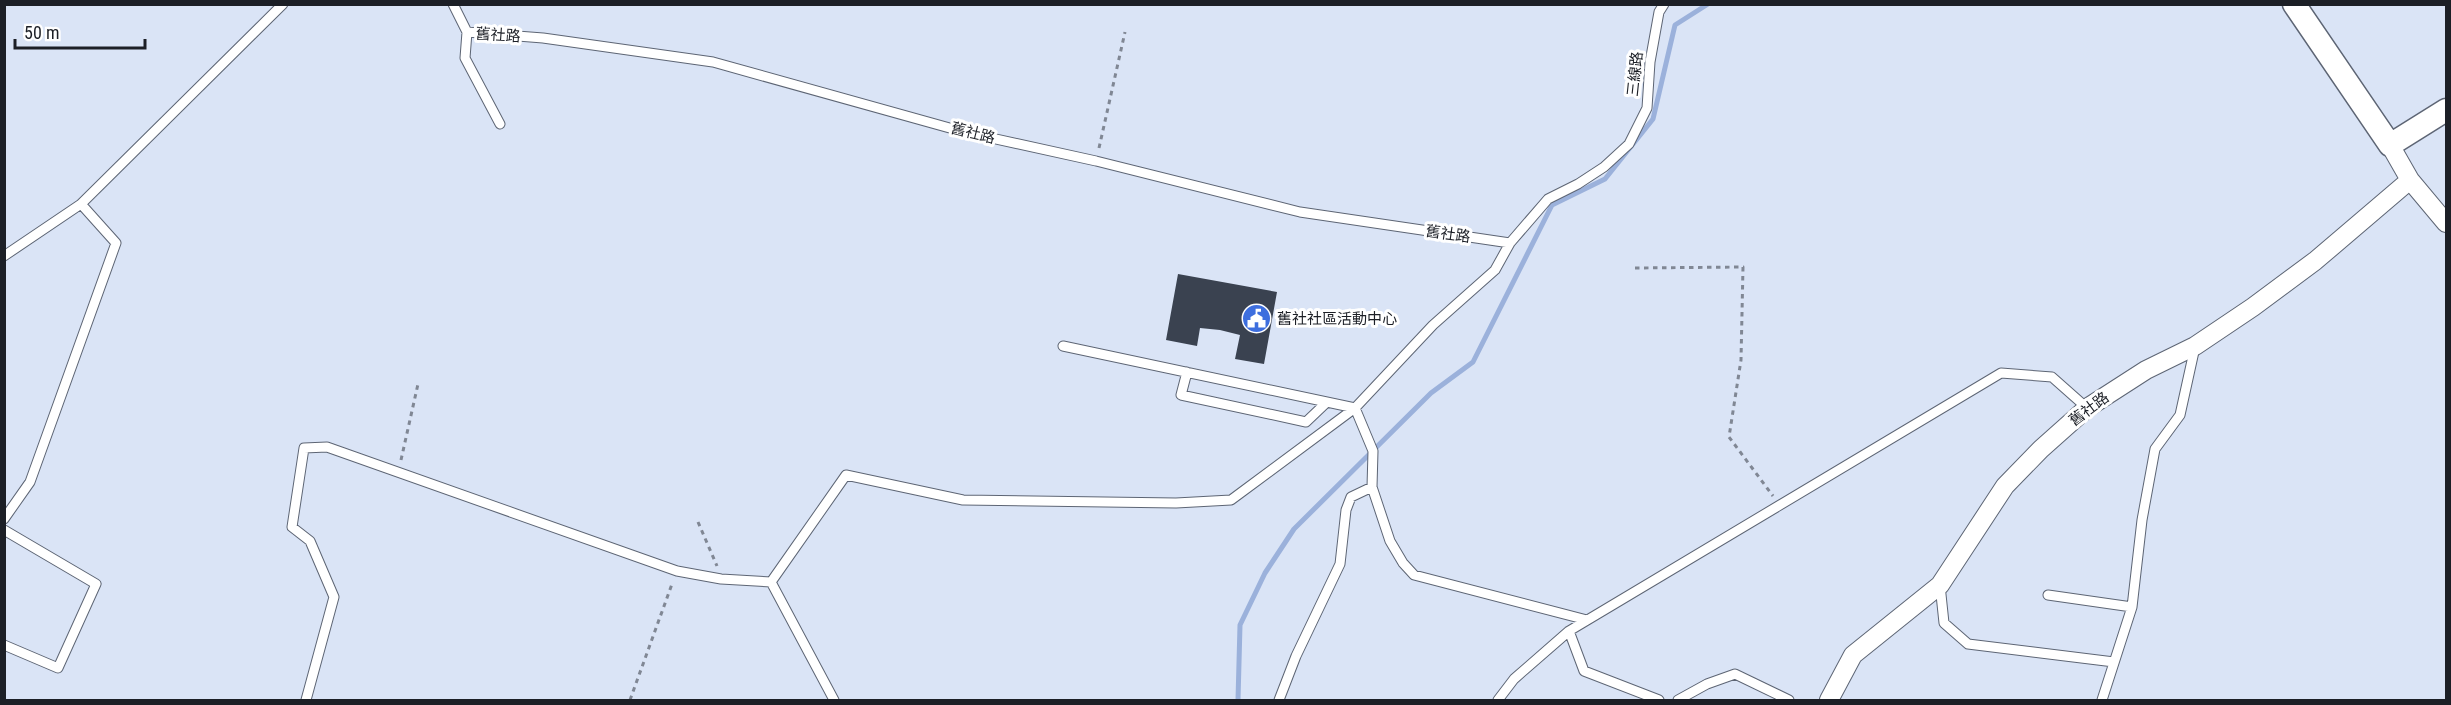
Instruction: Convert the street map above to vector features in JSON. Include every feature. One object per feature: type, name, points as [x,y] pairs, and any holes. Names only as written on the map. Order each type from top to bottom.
[{"type":"street","points":[[2294,4],[2390,145],[2410,180],[2446,223]]},
{"type":"street","points":[[2390,145],[2446,110]]},
{"type":"street","name":"舊社路","points":[[1829,700],[1853,655],[1940,585],[2005,486],[2041,449],[2087,408],[2146,370],[2195,346],[2315,261],[2410,180]]},
{"type":"lane","points":[[4,256],[81,204],[283,4]]},
{"type":"lane","name":"舊社路","points":[[453,4],[467,32],[543,38],[713,62],[964,132],[1096,161],[1300,212],[1510,243]]},
{"type":"lane","name":"三線路","points":[[1510,243],[1548,199],[1578,184],[1604,167],[1629,144],[1647,108],[1650,62],[1659,12],[1664,4]]},
{"type":"lane","points":[[467,32],[465,58],[500,124]]},
{"type":"lane","points":[[4,519],[30,482],[116,243],[81,204]]},
{"type":"lane","points":[[771,582],[846,475],[963,500],[1176,503],[1231,500],[1355,408],[1433,325],[1495,270],[1510,243]]},
{"type":"lane","points":[[1063,346],[1355,408]]},
{"type":"lane","points":[[2102,700],[2132,607],[2142,520],[2155,449],[2180,415],[2195,346]]},
{"type":"lane","points":[[1187,372],[1181,395],[1295,420],[1306,422],[1327,402]]},
{"type":"lane","points":[[1498,700],[1514,680],[1569,631],[2001,374],[2052,377],[2087,408]]},
{"type":"lane","points":[[1355,408],[1372,451],[1372,487],[1390,541],[1403,563],[1414,574],[1587,620]]},
{"type":"lane","points":[[306,700],[334,597],[310,541],[292,527],[304,448],[327,447],[677,571],[721,579],[771,582]]},
{"type":"lane","points":[[1279,700],[1296,656],[1340,564],[1346,510],[1351,497],[1372,487]]},
{"type":"lane","points":[[4,530],[96,584],[58,668],[4,645]]},
{"type":"lane","points":[[771,582],[834,700]]},
{"type":"lane","points":[[1940,585],[1944,623],[1968,644],[2114,662]]},
{"type":"lane","points":[[2048,595],[2132,607]]},
{"type":"lane","points":[[1569,631],[1584,671],[1659,700]]},
{"type":"lane","points":[[1678,700],[1707,684],[1735,674],[1789,700]]},
{"type":"path","points":[[1096,161],[1125,32]]},
{"type":"path","points":[[1635,268],[1743,267],[1741,360],[1729,437],[1780,505]]},
{"type":"path","points":[[398,473],[418,384]]},
{"type":"path","points":[[698,522],[714,554],[721,579]]},
{"type":"path","points":[[630,700],[677,571]]},
{"type":"building","name":"舊社社區活動中心","points":[[1178,274],[1277,292],[1264,364],[1235,359],[1240,335],[1220,330],[1200,328],[1197,346],[1166,340]]},
{"type":"waterway","points":[[1238,700],[1240,625],[1265,573],[1294,529],[1431,393],[1473,362],[1552,205],[1605,179],[1653,119],[1675,25],[1708,4]]},
{"type":"place","name":"舊社社區活動中心","points":[[1256,319]]}]
